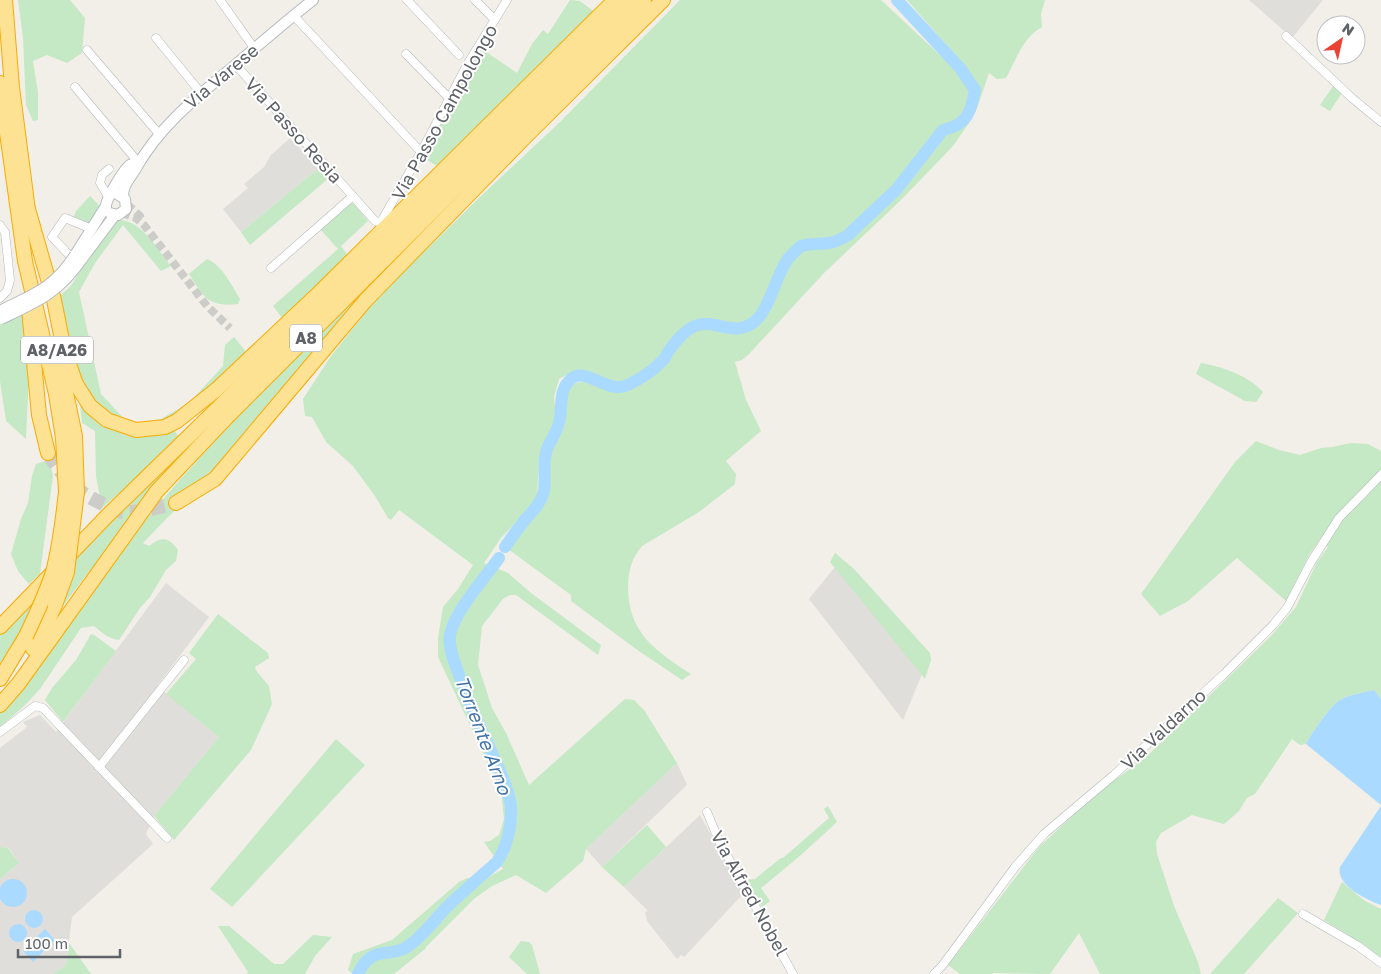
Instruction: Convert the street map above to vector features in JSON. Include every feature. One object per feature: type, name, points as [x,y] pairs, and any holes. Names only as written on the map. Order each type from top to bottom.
[{"type":"highway","name":"A8/A26","points":[[4,0],[12,87],[28,209],[75,436],[71,492]]},
{"type":"highway","points":[[28,209],[54,300],[64,350],[76,384],[90,406],[107,420],[136,430],[165,427],[177,421],[216,390],[320,292],[615,0]]},
{"type":"highway","name":"A8","points":[[0,627],[108,515],[292,336],[629,0]]},
{"type":"highway","name":"A8","points":[[0,705],[18,684],[158,491],[229,415],[644,0]]},
{"type":"highway","points":[[176,503],[215,479],[364,301],[524,137],[663,0]]},
{"type":"highway","points":[[0,83],[25,261],[39,415],[48,453]]},
{"type":"highway","points":[[0,694],[39,640],[67,572],[71,492],[56,394],[25,261]]},
{"type":"highway","points":[[0,679],[26,636],[43,601],[53,571],[71,492]]},
{"type":"main road","name":"Via Varese","points":[[123,197],[125,183],[138,162],[175,116],[313,0]]},
{"type":"main road","name":"Via Varese","points":[[0,316],[44,298],[57,289],[73,273],[77,257],[128,166],[138,162]]},
{"type":"main road","points":[[116,194],[123,197],[126,201],[126,209],[120,214],[110,212],[109,200],[116,194]]},
{"type":"main road","name":"Via Varese","points":[[77,257],[115,214]]},
{"type":"street","points":[[220,0],[254,48]]},
{"type":"street","points":[[407,0],[459,55]]},
{"type":"street","points":[[475,0],[495,20]]},
{"type":"street","name":"Via Passo Campolongo","points":[[379,222],[382,220],[421,152],[449,98],[508,0]]},
{"type":"street","points":[[294,16],[421,152]]},
{"type":"street","points":[[1286,36],[1352,98],[1381,122]]},
{"type":"street","points":[[156,38],[201,93]]},
{"type":"street","points":[[87,50],[159,134]]},
{"type":"street","points":[[406,54],[449,98]]},
{"type":"street","name":"Via Passo Resia","points":[[236,64],[375,221],[379,222]]},
{"type":"street","points":[[75,88],[138,162]]},
{"type":"street","points":[[109,169],[102,175],[100,183],[109,200]]},
{"type":"street","name":"Via Passo Resia","points":[[271,268],[353,196]]},
{"type":"street","points":[[77,257],[52,237],[65,218],[92,230]]},
{"type":"street","points":[[0,225],[5,232],[10,280],[7,291],[0,298]]},
{"type":"street","name":"Via Valdarno","points":[[934,974],[942,966],[1015,867],[1044,834],[1122,767],[1224,674],[1273,625],[1287,608],[1311,562],[1339,518],[1381,475]]},
{"type":"street","points":[[99,767],[184,660]]},
{"type":"street","points":[[0,732],[35,706],[43,708],[167,838]]},
{"type":"street","name":"Via Alfred Nobel","points":[[707,812],[720,843],[793,974]]},
{"type":"street","points":[[1303,914],[1358,946],[1381,963]]},
{"type":"shaded area","points":[[1249,0],[1323,0],[1292,38]]},
{"type":"shaded area","points":[[290,138],[319,168],[241,232],[223,209],[248,188],[244,184],[264,167],[271,155]]},
{"type":"shaded area","points":[[835,567],[922,674],[903,720],[809,599]]},
{"type":"shaded area","points":[[166,583],[209,617],[157,686],[219,737],[154,816],[146,834],[153,844],[72,917],[66,965],[53,974],[0,974],[0,879],[19,863],[9,848],[0,847],[0,748],[27,727],[23,722],[40,715],[56,732]]},
{"type":"shaded area","points":[[677,763],[687,785],[602,867],[586,849]]},
{"type":"shaded area","points":[[700,815],[743,894],[684,957],[681,955],[677,959],[647,921],[645,912],[648,911],[624,887]]},
{"type":"green space","points":[[18,0],[70,0],[85,18],[82,53],[67,63],[47,55],[33,61],[38,92],[38,120],[33,121],[26,105],[23,38]]},
{"type":"green space","points":[[570,0],[580,1],[596,13],[439,167],[424,158],[458,89],[482,49],[517,73],[532,44],[543,30],[548,34]]},
{"type":"green space","points":[[680,0],[881,0],[959,73],[965,66],[907,0],[1045,0],[1041,14],[1042,27],[1035,31],[1025,43],[1006,78],[997,79],[989,73],[976,111],[953,146],[903,198],[824,273],[749,354],[742,360],[735,362],[746,400],[761,431],[726,461],[736,474],[735,484],[699,512],[642,546],[635,556],[629,577],[630,605],[633,618],[639,630],[656,649],[691,674],[682,680],[571,601],[571,595],[508,549],[523,527],[548,499],[549,455],[558,433],[564,426],[566,416],[565,403],[570,385],[586,382],[610,390],[622,389],[640,380],[661,365],[660,361],[622,383],[605,382],[575,373],[559,379],[554,397],[556,415],[539,459],[537,499],[501,538],[484,563],[508,573],[531,593],[601,645],[598,655],[516,595],[510,595],[503,599],[482,626],[478,665],[492,708],[506,733],[529,785],[625,699],[634,700],[644,710],[677,763],[586,849],[583,861],[546,893],[516,875],[492,886],[475,898],[425,949],[394,974],[353,974],[348,970],[353,954],[392,940],[459,882],[467,878],[487,878],[503,869],[484,842],[490,841],[499,835],[504,819],[501,791],[438,657],[438,638],[443,607],[458,589],[473,565],[399,510],[391,520],[388,518],[353,466],[326,442],[312,417],[305,416],[303,399],[331,356],[378,297],[560,122]]},
{"type":"green space","points":[[1334,85],[1342,93],[1330,111],[1320,105]]},
{"type":"green space","points":[[319,168],[329,178],[250,245],[241,232]]},
{"type":"green space","points":[[90,196],[99,205],[91,224],[73,219],[76,211]]},
{"type":"green space","points":[[350,203],[354,204],[368,221],[341,246],[349,257],[283,319],[273,306],[338,249],[320,229]]},
{"type":"green space","points":[[118,220],[127,221],[142,230],[171,266],[161,271],[123,225],[95,263],[79,292],[101,394],[129,424],[109,415],[90,398],[72,356],[57,298],[71,286],[108,226]]},
{"type":"green space","points":[[207,259],[226,276],[240,299],[238,304],[228,305],[213,302],[199,289],[189,274]]},
{"type":"green space","points":[[373,280],[303,366],[301,364],[294,377],[214,474],[143,543],[149,546],[162,539],[172,542],[178,550],[176,561],[166,570],[150,597],[140,608],[119,640],[109,637],[94,626],[81,628],[40,689],[0,727],[0,711],[100,576],[142,523],[240,414]]},
{"type":"green space","points":[[26,312],[29,372],[26,439],[6,421],[0,381],[0,324]]},
{"type":"green space","points":[[234,337],[247,353],[191,407],[172,420],[154,423],[190,402],[223,366],[225,345]]},
{"type":"green space","points":[[1201,363],[1242,376],[1263,392],[1256,402],[1245,401],[1196,374]]},
{"type":"green space","points":[[80,404],[102,423],[122,434],[145,436],[174,430],[179,437],[165,452],[102,508],[96,476],[95,431],[82,423]]},
{"type":"green space","points":[[222,414],[140,508],[63,606],[60,605],[77,553],[161,470]]},
{"type":"green space","points":[[1256,441],[1279,450],[1300,455],[1321,448],[1351,443],[1368,444],[1381,451],[1381,699],[1374,690],[1348,696],[1336,703],[1321,720],[1306,744],[1300,745],[1292,739],[1255,794],[1247,798],[1239,811],[1224,824],[1192,815],[1161,833],[1156,842],[1157,854],[1174,906],[1198,962],[1201,974],[1100,974],[1079,933],[1050,974],[960,974],[948,965],[1039,847],[1097,793],[1145,758],[1271,636],[1296,607],[1317,562],[1328,547],[1321,538],[1309,555],[1286,601],[1237,558],[1188,601],[1160,616],[1141,594],[1235,462]]},
{"type":"green space","points":[[45,461],[50,464],[53,475],[40,574],[29,584],[18,571],[11,554],[21,519],[28,503],[32,476],[36,464]]},
{"type":"green space","points":[[835,553],[854,569],[930,653],[931,660],[925,679],[830,562]]},
{"type":"green space","points":[[35,595],[24,627],[0,663],[0,634]]},
{"type":"green space","points":[[218,614],[268,653],[269,658],[255,667],[269,686],[272,704],[251,750],[174,840],[154,816],[219,737],[166,694],[196,659],[189,653]]},
{"type":"green space","points":[[91,634],[116,651],[63,722],[45,700],[52,688],[76,660]]},
{"type":"green space","points":[[336,739],[365,765],[232,907],[210,889]]},
{"type":"green space","points":[[828,806],[837,822],[761,888],[770,901],[762,907],[746,880],[755,879],[783,858],[829,818],[824,809]]},
{"type":"green space","points":[[647,825],[666,847],[624,887],[602,867]]},
{"type":"green space","points":[[0,847],[8,848],[19,863],[0,879]]},
{"type":"green space","points":[[1342,882],[1365,901],[1381,909],[1381,958],[1366,946],[1324,920]]},
{"type":"green space","points":[[1278,898],[1298,913],[1244,974],[1210,974]]},
{"type":"green space","points":[[218,926],[229,926],[274,964],[283,964],[313,935],[332,937],[315,956],[305,974],[247,974],[248,972]]},
{"type":"green space","points":[[521,941],[529,942],[532,945],[540,974],[527,974],[509,957]]},
{"type":"green space","points":[[69,943],[91,974],[53,974],[66,965]]},
{"type":"water","points":[[1374,690],[1381,699],[1381,805],[1306,744],[1321,720],[1336,703],[1348,696]]},
{"type":"water","points":[[1381,806],[1381,905],[1347,886],[1342,880],[1340,867]]},
{"type":"water","points":[[13,879],[23,883],[27,893],[23,903],[13,907],[3,903],[-1,893],[3,883]]},
{"type":"water","points":[[30,910],[38,910],[43,915],[41,926],[30,928],[25,923],[25,915]]},
{"type":"water","points":[[14,924],[22,924],[27,929],[25,940],[14,942],[9,937],[9,929]]},
{"type":"water","points":[[45,929],[55,940],[33,962],[23,951]]},
{"type":"waterway","name":"Torrente Arno","points":[[505,547],[538,505],[544,491],[544,465],[547,449],[557,430],[564,387],[571,379],[583,376],[613,386],[628,385],[658,365],[677,340],[691,328],[702,324],[739,328],[754,322],[764,311],[782,268],[801,246],[835,242],[848,235],[896,190],[943,130],[958,125],[963,121],[972,105],[975,90],[960,68],[897,0]]},
{"type":"waterway","name":"Torrente Arno","points":[[358,974],[370,958],[377,954],[404,949],[424,933],[449,905],[497,862],[506,843],[510,829],[511,814],[508,793],[465,693],[450,644],[450,635],[457,616],[499,558]]},
{"type":"tunnel","points":[[127,204],[140,216],[142,221]]},
{"type":"tunnel","points":[[122,213],[136,218],[144,225],[207,306],[230,328]]},
{"type":"tunnel","points":[[48,453],[60,471],[80,491],[119,511],[135,512],[176,503]]}]
